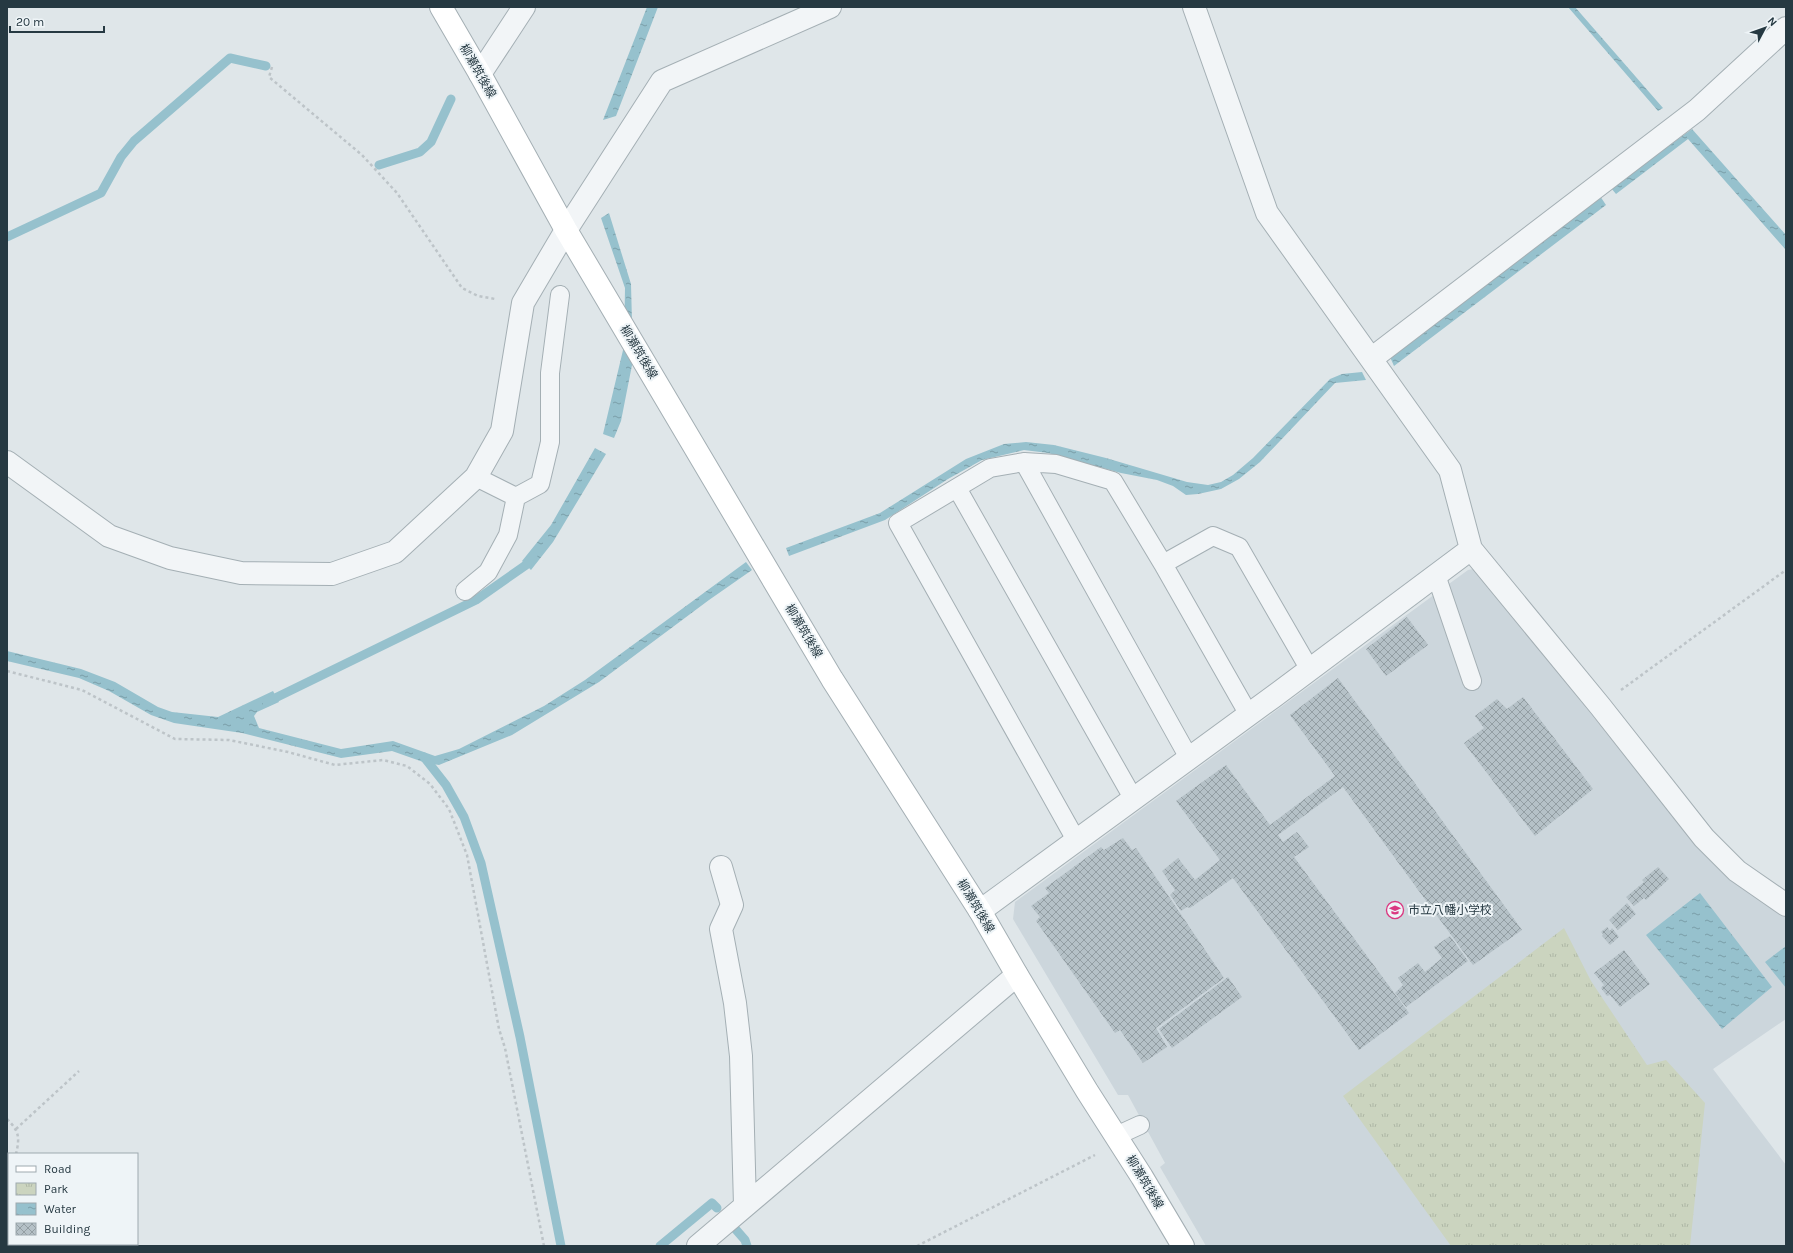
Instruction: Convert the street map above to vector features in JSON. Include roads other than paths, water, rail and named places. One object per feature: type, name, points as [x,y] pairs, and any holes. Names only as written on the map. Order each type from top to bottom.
[{"type":"main road","name":"柳瀬筑後線","points":[[441,7],[480,74],[566,230],[832,679],[980,911],[1017,975],[1183,1246]]},
{"type":"street","points":[[480,74],[524,7]]},
{"type":"street","points":[[7,462],[109,536],[170,558],[241,573],[332,574],[395,552],[476,477],[502,431],[523,303],[566,230],[662,81],[830,7]]},
{"type":"street","points":[[1194,7],[1267,213],[1450,470],[1471,549],[1600,706],[1704,838],[1737,871],[1786,905]]},
{"type":"street","points":[[1371,359],[1697,110],[1786,28]]},
{"type":"street","points":[[980,911],[1133,798],[1249,715],[1471,549]]},
{"type":"street","points":[[721,866],[732,905],[721,929],[735,1003],[741,1056],[745,1206]]},
{"type":"street","points":[[698,1246],[1017,975]]},
{"type":"lane","points":[[465,591],[488,572],[508,535],[516,497],[540,484],[550,442],[550,372],[560,295]]},
{"type":"lane","points":[[1024,462],[1189,758]]},
{"type":"lane","points":[[1076,840],[898,523],[990,468],[1024,462],[1056,464],[1113,481],[1163,564],[1249,715]]},
{"type":"lane","points":[[476,477],[516,497]]},
{"type":"lane","points":[[957,488],[1133,798]]},
{"type":"lane","points":[[1163,564],[1213,536],[1239,547],[1310,670]]},
{"type":"lane","points":[[1436,575],[1472,681]]},
{"type":"lane","points":[[1118,1139],[1140,1125]]},
{"type":"water","points":[[647,7],[658,7],[616,116],[603,120]]},
{"type":"water","points":[[1568,7],[1575,7],[1663,108],[1658,111]]},
{"type":"water","points":[[1692,129],[1786,235],[1786,250],[1688,139],[1616,194],[1611,188]]},
{"type":"water","points":[[1600,196],[1606,205],[1394,366],[1390,357]]},
{"type":"water","points":[[609,213],[631,284],[633,360],[621,421],[614,438],[603,434],[624,346],[625,288],[601,218]]},
{"type":"water","points":[[1362,372],[1366,380],[1335,383],[1260,462],[1239,479],[1221,489],[1186,495],[1173,486],[1157,480],[1121,473],[1048,453],[1024,450],[982,460],[948,479],[885,520],[789,556],[786,548],[880,513],[966,459],[1004,444],[1026,442],[1054,445],[1106,458],[1187,482],[1208,485],[1221,482],[1233,475],[1253,458],[1330,379],[1342,374]]},
{"type":"water","points":[[595,448],[606,454],[553,542],[531,570],[522,561],[551,525]]},
{"type":"water","points":[[746,562],[752,570],[599,682],[512,735],[439,765],[426,763],[392,751],[341,758],[242,733],[174,723],[151,715],[109,691],[79,678],[7,661],[7,651],[81,669],[115,682],[158,707],[172,712],[218,717],[273,691],[279,702],[257,712],[254,716],[259,728],[341,749],[393,741],[435,756],[459,749],[544,706],[585,680]]},
{"type":"water","points":[[1700,893],[1772,987],[1722,1029],[1646,935]]},
{"type":"water","points":[[1786,946],[1786,988],[1765,962]]},
{"type":"waterway","points":[[7,237],[101,193],[121,157],[134,141],[230,58],[266,66]]},
{"type":"waterway","points":[[379,165],[420,152],[431,142],[451,99]]},
{"type":"waterway","points":[[267,702],[476,600],[526,565],[533,556]]},
{"type":"waterway","points":[[424,757],[446,785],[464,817],[481,863],[520,1037],[561,1246]]},
{"type":"waterway","points":[[660,1246],[712,1203],[717,1208]]},
{"type":"waterway","points":[[731,1224],[745,1240],[747,1246]]},
{"type":"place","name":"市立八幡小学校","points":[[1395,910]]}]
